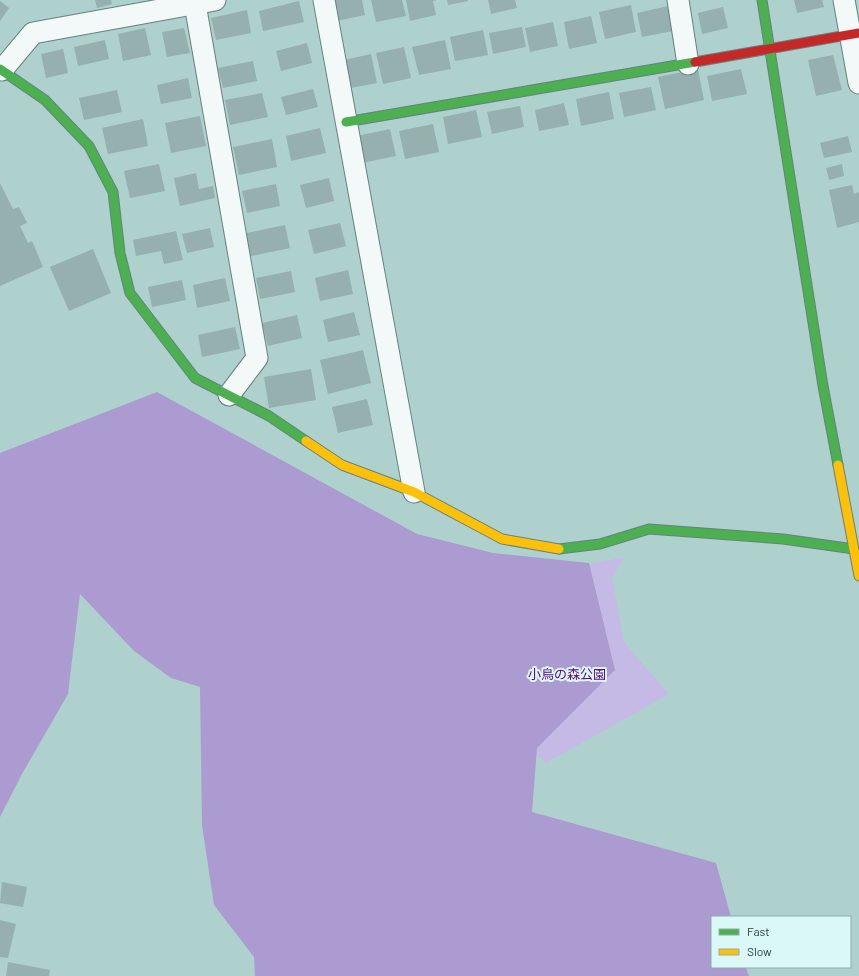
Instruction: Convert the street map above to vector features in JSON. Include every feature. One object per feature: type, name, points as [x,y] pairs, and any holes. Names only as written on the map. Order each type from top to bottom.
[{"type":"street","points":[[324,0],[414,492]]},
{"type":"street","points":[[678,0],[688,64]]},
{"type":"street","points":[[762,0],[823,386],[859,576]]},
{"type":"street","points":[[844,0],[855,35],[859,83]]},
{"type":"street","points":[[229,395],[256,358],[205,2],[33,33],[1,70],[45,100],[89,146],[114,192],[120,253],[130,293],[195,378],[269,416],[342,465],[414,492],[502,539],[563,550],[600,544],[649,529],[776,538],[854,549]]},
{"type":"street","points":[[346,122],[855,35]]},
{"type":"green space","points":[[157,392],[417,534],[493,553],[589,563],[615,670],[537,748],[532,812],[716,863],[731,916],[711,916],[711,968],[746,968],[749,976],[255,976],[254,957],[214,905],[202,825],[200,687],[171,678],[134,651],[80,594],[68,694],[22,774],[0,817],[0,453]]},
{"type":"green space","name":"小鳥の森公園","points":[[625,557],[612,577],[624,642],[669,694],[546,763],[512,735],[549,572]]},
{"type":"building","points":[[95,0],[111,0],[112,4],[97,8]]},
{"type":"building","points":[[327,0],[362,0],[365,15],[332,22]]},
{"type":"building","points":[[371,0],[402,0],[406,16],[376,22]]},
{"type":"building","points":[[406,0],[437,0],[433,1],[436,15],[410,21]]},
{"type":"building","points":[[447,0],[468,0],[468,1],[448,5]]},
{"type":"building","points":[[488,0],[515,0],[517,8],[491,14]]},
{"type":"building","points":[[794,0],[822,0],[824,7],[797,13]]},
{"type":"building","points":[[0,1],[9,8],[0,21]]},
{"type":"building","points":[[299,1],[304,22],[263,31],[259,11]]},
{"type":"building","points":[[631,5],[636,32],[605,39],[599,12]]},
{"type":"building","points":[[668,6],[673,31],[642,37],[637,13]]},
{"type":"building","points":[[723,7],[728,28],[702,34],[698,13]]},
{"type":"building","points":[[247,10],[251,33],[216,40],[211,18]]},
{"type":"building","points":[[591,16],[597,43],[569,49],[564,22]]},
{"type":"building","points":[[553,22],[558,46],[530,52],[525,28]]},
{"type":"building","points":[[522,27],[526,47],[493,54],[489,33]]},
{"type":"building","points":[[145,28],[151,55],[123,61],[118,34]]},
{"type":"building","points":[[184,28],[190,53],[167,57],[162,32]]},
{"type":"building","points":[[483,30],[488,55],[455,61],[450,37]]},
{"type":"building","points":[[105,40],[109,59],[78,66],[74,47]]},
{"type":"building","points":[[445,40],[451,69],[419,75],[412,47]]},
{"type":"building","points":[[307,43],[312,63],[281,71],[276,51]]},
{"type":"building","points":[[404,47],[411,78],[383,84],[376,53]]},
{"type":"building","points":[[63,49],[68,73],[46,78],[41,54]]},
{"type":"building","points":[[371,54],[377,83],[345,89],[339,61]]},
{"type":"building","points":[[833,55],[842,90],[816,96],[808,60]]},
{"type":"building","points":[[253,61],[257,81],[223,88],[218,68]]},
{"type":"building","points":[[698,69],[704,100],[665,109],[658,77]]},
{"type":"building","points":[[741,69],[747,94],[712,101],[707,76]]},
{"type":"building","points":[[188,78],[192,98],[161,104],[157,85]]},
{"type":"building","points":[[651,87],[656,110],[624,117],[619,93]]},
{"type":"building","points":[[313,89],[318,107],[286,115],[281,97]]},
{"type":"building","points":[[117,90],[122,112],[84,120],[79,98]]},
{"type":"building","points":[[609,92],[614,119],[581,126],[576,99]]},
{"type":"building","points":[[262,93],[268,117],[230,125],[225,100]]},
{"type":"building","points":[[564,103],[569,125],[539,131],[535,110]]},
{"type":"building","points":[[520,106],[524,127],[492,134],[487,112]]},
{"type":"building","points":[[476,110],[482,137],[448,144],[443,117]]},
{"type":"building","points":[[200,116],[206,146],[171,153],[165,123]]},
{"type":"building","points":[[143,119],[148,146],[108,154],[102,128]]},
{"type":"building","points":[[433,124],[439,152],[405,159],[399,131]]},
{"type":"building","points":[[320,128],[326,153],[291,161],[286,136]]},
{"type":"building","points":[[390,129],[396,156],[357,164],[352,137]]},
{"type":"building","points":[[848,136],[852,152],[824,158],[820,143]]},
{"type":"building","points":[[272,139],[277,167],[239,175],[233,147]]},
{"type":"building","points":[[159,164],[165,191],[130,198],[124,171]]},
{"type":"building","points":[[842,164],[844,176],[829,180],[826,168]]},
{"type":"building","points":[[196,173],[199,189],[213,186],[215,198],[180,206],[174,178]]},
{"type":"building","points":[[329,178],[334,201],[306,208],[300,185]]},
{"type":"building","points":[[0,183],[13,209],[19,207],[27,223],[20,226],[28,243],[32,241],[43,267],[0,286]]},
{"type":"building","points":[[276,184],[280,206],[247,213],[242,191]]},
{"type":"building","points":[[852,185],[854,194],[859,192],[859,222],[837,228],[829,190]]},
{"type":"building","points":[[340,223],[346,246],[314,254],[308,230]]},
{"type":"building","points":[[285,225],[290,248],[247,257],[242,234]]},
{"type":"building","points":[[210,228],[214,247],[187,253],[182,234]]},
{"type":"building","points":[[176,231],[183,260],[164,264],[161,251],[136,256],[133,240]]},
{"type":"building","points":[[93,249],[111,293],[69,311],[50,267]]},
{"type":"building","points":[[348,270],[353,294],[320,301],[315,278]]},
{"type":"building","points":[[291,271],[295,292],[260,299],[256,278]]},
{"type":"building","points":[[225,278],[230,301],[197,308],[193,285]]},
{"type":"building","points":[[182,280],[186,300],[152,307],[148,287]]},
{"type":"building","points":[[354,312],[360,335],[328,342],[323,320]]},
{"type":"building","points":[[297,315],[302,338],[268,346],[262,323]]},
{"type":"building","points":[[235,327],[240,349],[202,357],[198,335]]},
{"type":"building","points":[[363,350],[371,383],[328,394],[320,360]]},
{"type":"building","points":[[311,369],[316,400],[269,408],[264,377]]},
{"type":"building","points":[[367,399],[373,425],[338,433],[332,407]]},
{"type":"building","points":[[2,882],[27,887],[23,907],[0,903]]},
{"type":"building","points":[[0,920],[16,924],[8,958],[0,957]]},
{"type":"building","points":[[8,962],[50,970],[49,976],[6,976]]},
{"type":"traffic: fast","points":[[762,0],[823,386],[838,465]]},
{"type":"traffic: fast","points":[[346,122],[695,62]]},
{"type":"traffic: fast","points":[[0,69],[45,100],[89,146],[113,192],[120,253],[130,293],[195,378],[269,416],[306,441]]},
{"type":"traffic: fast","points":[[559,549],[600,544],[649,529],[783,539],[854,549]]},
{"type":"traffic: slow","points":[[306,441],[342,465],[414,492],[502,539],[559,549]]},
{"type":"traffic: slow","points":[[838,465],[859,576]]},
{"type":"traffic: jam","points":[[695,62],[859,33]]}]
